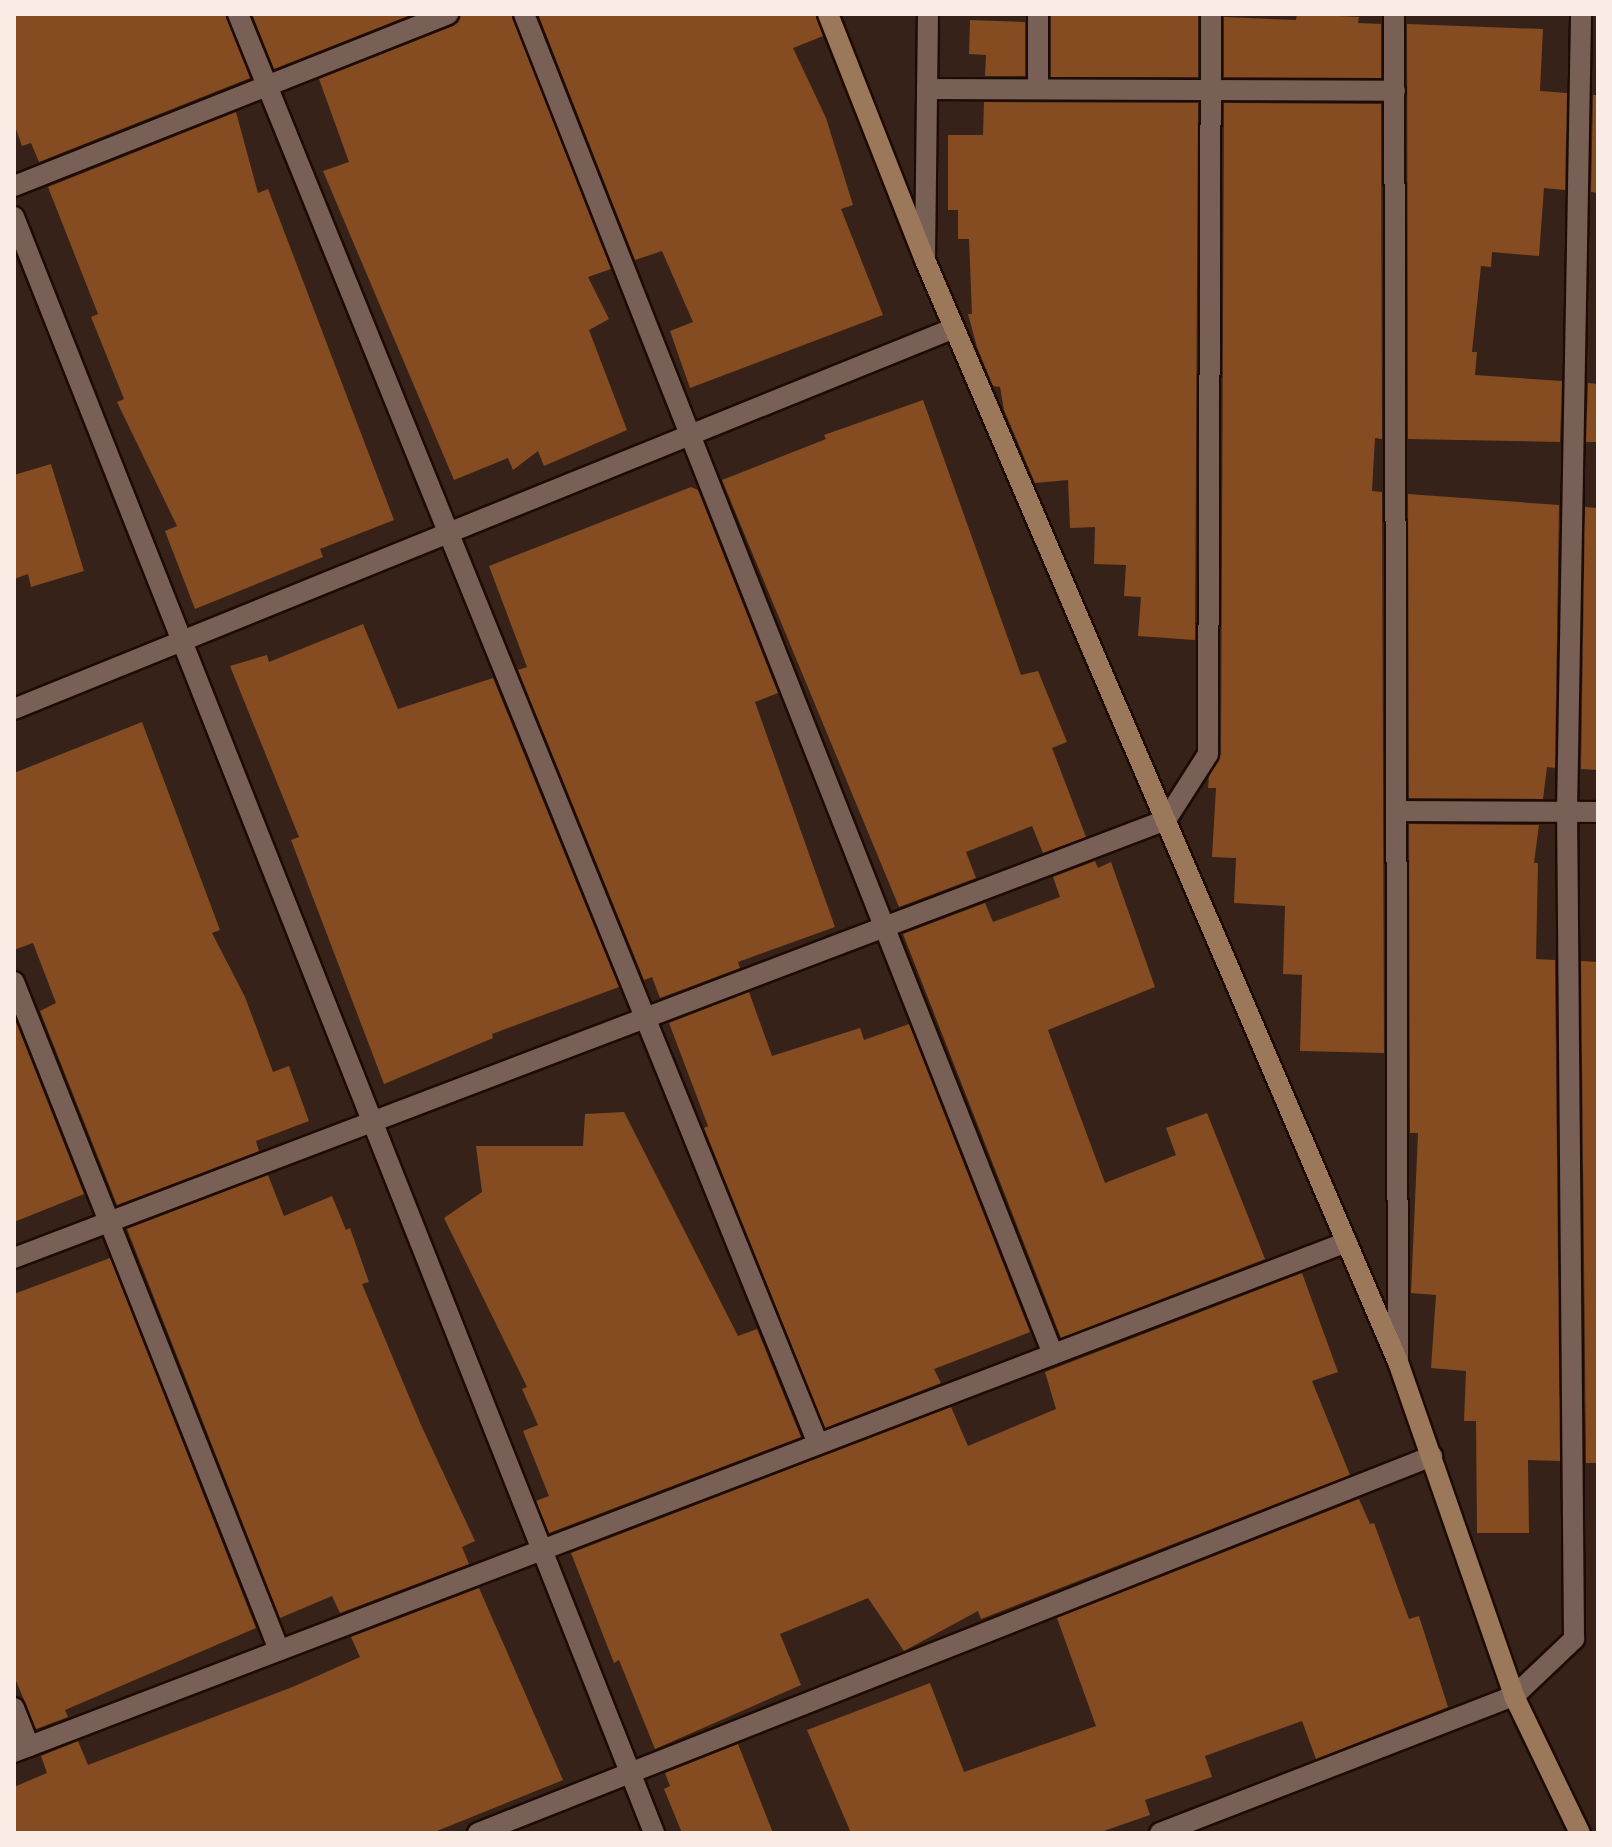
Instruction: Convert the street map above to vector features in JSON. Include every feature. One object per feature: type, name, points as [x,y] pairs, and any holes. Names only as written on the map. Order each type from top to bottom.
[{"type":"main road","points":[[828,14],[925,260],[1398,1362],[1514,1696],[1580,1833]]},
{"type":"street","points":[[238,14],[818,1444]]},
{"type":"street","points":[[14,186],[448,14]]},
{"type":"street","points":[[524,14],[1053,1354]]},
{"type":"street","points":[[925,260],[928,14]]},
{"type":"street","points":[[1038,14],[1038,89]]},
{"type":"street","points":[[14,1258],[1166,820],[1208,754],[1211,14]]},
{"type":"street","points":[[1394,14],[1398,1362]]},
{"type":"street","points":[[1160,1833],[1514,1696],[1574,1639],[1567,812],[1581,14]]},
{"type":"street","points":[[927,89],[1395,91]]},
{"type":"street","points":[[14,217],[654,1833]]},
{"type":"street","points":[[14,709],[954,328]]},
{"type":"street","points":[[1397,811],[1598,812]]},
{"type":"street","points":[[14,982],[279,1650]]},
{"type":"street","points":[[14,1708],[22,1749],[1347,1242]]},
{"type":"street","points":[[478,1833],[1432,1456]]},
{"type":"building","points":[[14,14],[225,14],[250,78],[39,162],[31,143],[22,146],[14,124]]},
{"type":"building","points":[[252,14],[413,14],[274,69]]},
{"type":"building","points":[[461,14],[511,14],[611,269],[588,277],[609,319],[589,330],[627,430],[544,466],[538,451],[513,470],[508,458],[454,480],[323,171],[349,162],[319,79],[453,26]]},
{"type":"building","points":[[538,14],[815,14],[823,36],[793,48],[826,118],[853,205],[841,209],[883,315],[690,388],[670,331],[693,322],[662,251],[635,260]]},
{"type":"building","points":[[1051,14],[1198,16],[1198,77],[1051,77]]},
{"type":"building","points":[[1297,14],[1359,17],[1358,23],[1381,24],[1381,78],[1224,77],[1224,17],[1296,20]]},
{"type":"building","points":[[970,20],[1025,22],[1025,76],[985,76],[986,55],[969,54]]},
{"type":"building","points":[[1407,24],[1543,29],[1540,91],[1567,93],[1565,190],[1544,188],[1539,256],[1492,252],[1491,267],[1481,266],[1472,352],[1477,352],[1475,375],[1562,381],[1560,442],[1408,439]]},
{"type":"building","points":[[1593,95],[1598,95],[1598,193],[1591,192]]},
{"type":"building","points":[[984,102],[1198,103],[1195,640],[1138,636],[1141,597],[1124,596],[1126,565],[1094,564],[1095,527],[1070,528],[1068,480],[1035,483],[1004,410],[1000,387],[993,386],[977,347],[968,314],[972,314],[969,239],[958,239],[958,210],[948,210],[948,135],[983,135]]},
{"type":"building","points":[[1224,103],[1381,104],[1382,439],[1375,438],[1372,491],[1382,492],[1384,1053],[1300,1051],[1302,975],[1283,974],[1285,906],[1234,903],[1236,858],[1212,857],[1216,788],[1208,788],[1209,776],[1221,754]]},
{"type":"building","points":[[236,112],[258,193],[268,189],[394,520],[320,549],[323,557],[195,609],[165,531],[177,526],[117,402],[124,399],[91,317],[98,314],[48,187]]},
{"type":"building","points":[[1588,383],[1598,384],[1598,442],[1586,442]]},
{"type":"building","points":[[923,400],[1021,675],[1038,671],[1067,742],[1052,748],[1086,837],[1043,853],[1032,826],[966,852],[976,878],[899,907],[722,480],[826,439],[824,435]]},
{"type":"building","points":[[51,464],[84,571],[31,587],[28,574],[14,579],[14,475]]},
{"type":"building","points":[[691,487],[698,490],[778,693],[755,702],[835,927],[738,962],[740,968],[660,998],[652,977],[644,980],[518,670],[527,667],[489,566]]},
{"type":"building","points":[[1408,494],[1559,505],[1555,768],[1547,767],[1543,799],[1409,798]]},
{"type":"building","points":[[1585,507],[1598,508],[1598,770],[1581,769]]},
{"type":"building","points":[[363,624],[398,709],[493,678],[619,987],[492,1034],[493,1038],[384,1084],[291,840],[299,837],[230,666],[267,655],[269,662]]},
{"type":"building","points":[[142,722],[220,930],[212,933],[245,997],[273,1072],[289,1066],[309,1121],[256,1141],[259,1151],[117,1205],[40,1011],[56,1003],[33,943],[14,950],[14,773]]},
{"type":"building","points":[[1409,824],[1539,825],[1534,863],[1538,863],[1536,959],[1555,960],[1560,1461],[1528,1460],[1529,1533],[1477,1533],[1476,1421],[1464,1421],[1466,1371],[1431,1368],[1436,1295],[1411,1293],[1418,1133],[1410,1133]]},
{"type":"building","points":[[1095,861],[1098,868],[1111,862],[1155,987],[1048,1030],[1105,1183],[1176,1155],[1166,1128],[1207,1113],[1265,1259],[1061,1338],[903,934],[985,903],[993,922],[1060,897],[1053,877]]},
{"type":"building","points":[[1581,961],[1598,962],[1598,1463],[1586,1463]]},
{"type":"building","points":[[749,992],[772,1056],[860,1028],[864,1040],[909,1024],[1030,1332],[934,1369],[941,1383],[825,1428],[704,1128],[708,1126],[669,1023]]},
{"type":"building","points":[[14,1023],[84,1194],[14,1222]]},
{"type":"building","points":[[624,1112],[738,1336],[757,1329],[801,1437],[549,1533],[536,1501],[549,1496],[523,1431],[538,1425],[522,1389],[527,1387],[444,1218],[482,1192],[476,1146],[583,1146],[585,1114]]},
{"type":"building","points":[[268,1175],[284,1216],[332,1196],[346,1230],[350,1228],[369,1282],[362,1284],[421,1425],[475,1541],[462,1547],[469,1564],[340,1613],[332,1596],[280,1618],[127,1229]]},
{"type":"building","points":[[110,1258],[256,1628],[65,1710],[68,1717],[36,1729],[14,1676],[14,1294]]},
{"type":"building","points":[[1302,1273],[1338,1372],[1312,1381],[1350,1475],[981,1619],[978,1611],[904,1651],[868,1598],[780,1634],[801,1685],[655,1749],[619,1660],[614,1663],[571,1553],[951,1407],[968,1446],[1056,1409],[1045,1372]]},
{"type":"building","points":[[1359,1499],[1370,1524],[1374,1523],[1409,1619],[1419,1616],[1448,1707],[1316,1759],[1302,1721],[1205,1756],[1212,1777],[1145,1800],[1150,1815],[1098,1833],[851,1833],[807,1730],[930,1683],[964,1772],[1096,1726],[1057,1618]]},
{"type":"building","points":[[479,1588],[563,1780],[432,1833],[14,1833],[14,1787],[47,1773],[41,1756],[78,1741],[88,1765],[295,1686],[360,1657],[351,1637]]},
{"type":"building","points":[[738,1744],[773,1833],[682,1833],[664,1789],[670,1786],[665,1773]]}]
